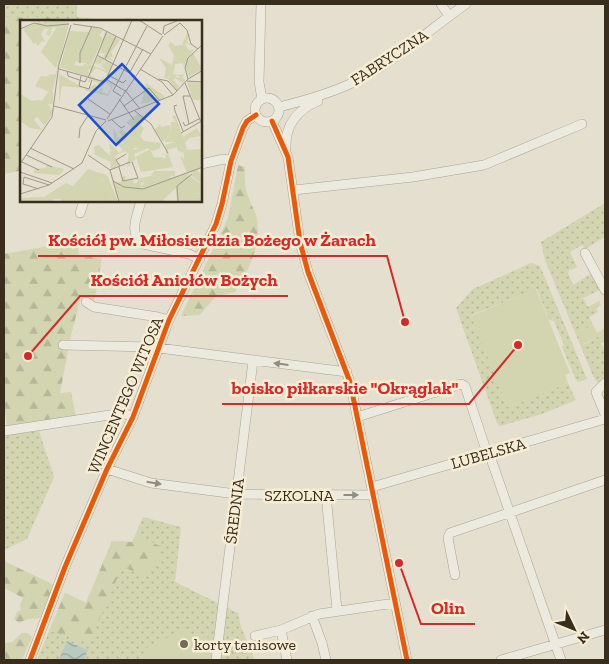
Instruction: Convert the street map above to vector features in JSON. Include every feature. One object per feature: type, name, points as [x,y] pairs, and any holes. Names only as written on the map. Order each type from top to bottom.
[{"type":"street","points":[[261,4],[259,82],[262,99]]},
{"type":"street","points":[[441,4],[449,16]]},
{"type":"street","name":"FABRYCZNA","points":[[279,107],[335,90],[351,83],[379,67],[466,4]]},
{"type":"street","points":[[286,151],[287,132],[296,115],[308,105],[326,97],[335,90]]},
{"type":"street","points":[[262,99],[272,99],[279,107],[278,115],[272,121],[265,122],[256,115],[255,107],[262,99]]},
{"type":"street","name":"WINCENTEGO WITOSA","points":[[30,660],[65,567],[107,470],[133,416],[169,320],[216,224],[232,160],[243,128],[247,121],[256,115]]},
{"type":"street","points":[[272,121],[286,151],[294,190],[300,242],[308,272],[347,372],[407,660]]},
{"type":"street","points":[[294,190],[406,178],[484,165],[582,124]]},
{"type":"street","points":[[202,164],[224,159],[232,160]]},
{"type":"street","points":[[80,213],[84,202]]},
{"type":"street","points":[[141,202],[134,225],[135,237],[139,241],[143,244],[189,254],[200,259]]},
{"type":"street","points":[[585,253],[605,290]]},
{"type":"street","points":[[86,302],[94,307],[169,320]]},
{"type":"street","points":[[63,345],[159,348],[347,372]]},
{"type":"street","name":"ŚREDNIA","points":[[216,660],[254,361]]},
{"type":"street","points":[[357,417],[461,384],[465,386],[561,660]]},
{"type":"street","points":[[605,384],[596,392],[605,414]]},
{"type":"street","points":[[4,430],[123,413],[133,416]]},
{"type":"street","name":"LUBELSKA","points":[[372,491],[605,419]]},
{"type":"street","name":"SZKOLNA","points":[[107,470],[151,483],[236,494],[372,491]]},
{"type":"street","points":[[455,575],[448,538],[450,533],[605,480]]},
{"type":"street","points":[[327,504],[337,610]]},
{"type":"street","points":[[255,636],[281,630],[312,616],[337,610],[395,603]]},
{"type":"street","points":[[312,616],[322,642],[326,660]]},
{"type":"street","points":[[281,630],[287,660]]},
{"type":"street","points":[[502,660],[605,630]]},
{"type":"green space","points":[[4,4],[77,4],[77,17],[108,20],[55,20],[54,18],[4,17]]},
{"type":"green space","points":[[4,17],[54,18],[55,20],[20,20],[20,171],[4,174]]},
{"type":"green space","points":[[131,18],[132,20],[108,20]]},
{"type":"green space","points":[[238,165],[245,167],[246,189],[257,219],[257,239],[253,257],[235,292],[215,297],[200,315],[181,316],[228,218]]},
{"type":"green space","points":[[605,203],[605,237],[585,249],[582,245],[570,252],[577,267],[571,270],[570,268],[568,273],[573,285],[591,274],[600,290],[583,298],[588,307],[599,301],[601,305],[596,308],[598,312],[589,317],[593,325],[577,333],[583,345],[605,333],[605,341],[601,343],[605,350],[605,379],[597,382],[545,260],[541,242]]},
{"type":"green space","points":[[77,241],[79,256],[102,258],[94,302],[81,297],[71,335],[60,393],[71,392],[76,418],[7,428],[4,405],[4,254]]},
{"type":"green space","points":[[531,263],[540,266],[587,379],[579,382],[576,380],[562,347],[564,345],[554,321],[549,320],[537,289],[471,315],[508,407],[568,383],[576,400],[542,414],[500,426],[497,423],[456,308],[473,289]]},
{"type":"green space","points":[[536,289],[570,373],[565,375],[568,383],[508,407],[471,316]]},
{"type":"green space","points":[[593,325],[597,333],[605,328],[605,333],[582,345],[577,333]]},
{"type":"green space","points":[[39,431],[54,477],[27,539],[4,550],[4,435]]},
{"type":"green space","points":[[143,517],[181,527],[175,582],[238,613],[241,627],[255,660],[37,660],[65,593],[86,603],[112,541],[132,542]]},
{"type":"green space","points":[[136,535],[162,547],[156,567],[142,574],[122,567],[90,642],[49,631],[65,593],[86,603],[112,541],[132,542]]},
{"type":"green space","points":[[4,561],[54,585],[40,618],[27,619],[19,623],[14,619],[17,612],[21,610],[20,605],[23,598],[4,588]]},
{"type":"green space","name":"korty tenisowe","points":[[181,631],[214,639],[211,660],[142,660],[144,649]]},
{"type":"green space","points":[[22,633],[27,633],[32,637],[22,660],[4,660],[4,643],[12,642]]},
{"type":"water","points":[[67,641],[88,650],[84,660],[59,660]]},
{"type":"cycle path","points":[[30,660],[65,567],[107,469],[133,417],[169,320],[216,224],[231,161],[243,128],[247,121],[256,115]]},
{"type":"cycle path","points":[[272,121],[288,157],[300,242],[308,272],[350,382],[407,660]]},
{"type":"place","name":"Kościół pw. Miłosierdzia Bożego w Żarach","points":[[405,322]]},
{"type":"place","name":"boisko piłkarskie \"Okrąglak\"","points":[[518,345]]},
{"type":"place","name":"Kościół Aniołów Bożych","points":[[28,356]]},
{"type":"place","name":"Olin","points":[[399,563]]},
{"type":"place","name":"korty tenisowe","points":[[184,644]]}]
